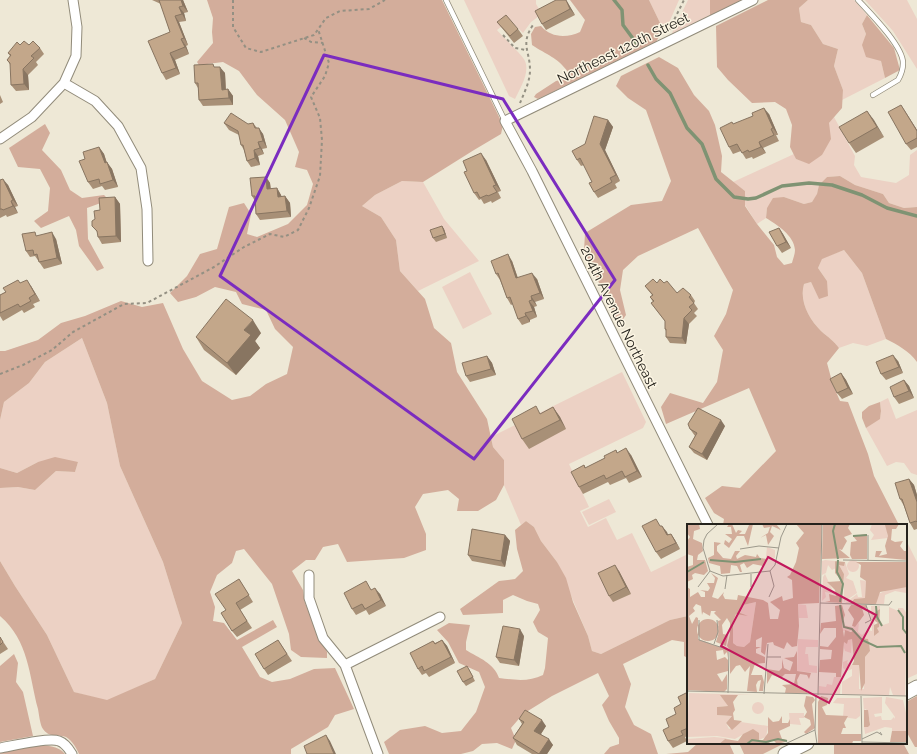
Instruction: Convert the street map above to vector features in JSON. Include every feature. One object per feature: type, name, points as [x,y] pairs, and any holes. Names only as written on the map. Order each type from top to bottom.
[{"type":"street","points":[[0,139],[32,117],[64,83],[76,56],[77,27],[73,0]]},
{"type":"street","name":"Northeast 120th Street","points":[[505,121],[753,0]]},
{"type":"street","points":[[64,83],[95,101],[118,126],[141,168],[147,209],[148,261]]},
{"type":"street","name":"204th Avenue Northeast","points":[[505,121],[542,191],[708,524]]},
{"type":"street","points":[[309,575],[309,598],[323,638],[345,665],[378,754]]},
{"type":"street","points":[[345,665],[440,617]]},
{"type":"street","points":[[907,692],[917,687]]},
{"type":"street","points":[[0,748],[49,740],[59,741],[68,748],[72,754]]},
{"type":"street","points":[[785,754],[805,744]]},
{"type":"street","points":[[807,744],[812,754]]},
{"type":"lane","points":[[446,0],[505,121]]},
{"type":"lane","points":[[858,0],[888,33],[903,57],[903,64],[898,80],[873,95]]},
{"type":"path","points":[[233,0],[233,26],[246,48],[261,52],[314,34],[326,18],[340,11],[369,9],[385,0]]},
{"type":"path","points":[[661,45],[684,0]]},
{"type":"path","points":[[519,105],[528,84],[530,71],[527,50],[527,33],[532,25]]},
{"type":"path","points":[[0,374],[23,365],[52,350],[73,332],[124,304],[147,303],[214,267],[244,247],[270,234],[284,237],[298,230],[309,208],[320,176],[322,140],[320,118],[311,97],[324,76],[329,63],[318,29]]},
{"type":"path","points":[[503,35],[515,48],[527,50]]},
{"type":"path","points":[[304,38],[311,42],[323,43]]},
{"type":"highlighted area","points":[[324,55],[503,99],[615,280],[474,459],[220,276]]},
{"type":"shaded area","points":[[207,0],[442,0],[503,125],[501,134],[423,182],[402,181],[375,195],[362,206],[381,217],[396,240],[400,271],[425,299],[434,328],[451,343],[457,372],[487,419],[493,447],[504,460],[504,485],[496,500],[478,511],[457,511],[459,499],[448,490],[423,494],[415,507],[426,534],[426,550],[404,558],[347,562],[338,544],[323,547],[315,560],[306,560],[292,571],[303,590],[305,603],[327,652],[327,658],[301,657],[291,650],[289,634],[272,584],[244,549],[236,551],[232,563],[217,575],[210,592],[215,607],[213,621],[224,623],[237,640],[273,620],[277,627],[242,647],[260,677],[272,682],[290,679],[314,669],[335,668],[354,709],[335,715],[328,727],[291,749],[291,754],[79,754],[68,738],[48,734],[42,727],[30,671],[22,647],[10,626],[0,616],[0,561],[47,635],[74,692],[107,700],[155,679],[182,623],[163,562],[120,466],[107,403],[82,338],[45,362],[29,383],[4,402],[0,420],[0,351],[5,351],[38,340],[61,323],[85,316],[121,301],[142,307],[163,303],[183,349],[202,381],[232,400],[250,396],[266,384],[287,374],[293,347],[275,329],[266,310],[242,304],[236,292],[215,287],[196,297],[178,302],[170,293],[187,276],[200,254],[217,249],[229,207],[244,203],[251,214],[247,234],[257,237],[288,224],[307,205],[313,184],[307,170],[295,167],[299,152],[285,120],[257,95],[239,71],[223,62],[199,65],[197,62],[213,43],[213,18]]},
{"type":"shaded area","points":[[464,0],[536,0],[536,4],[542,14],[531,22],[523,33],[510,20],[497,30],[525,61],[526,70],[524,80],[515,99],[509,96]]},
{"type":"shaded area","points":[[570,0],[649,0],[663,29],[655,44],[538,99],[534,97],[536,94],[556,81],[564,79],[568,72],[556,60],[532,45],[531,34],[535,27],[541,26],[549,33],[559,36],[580,32],[585,20]]},
{"type":"shaded area","points":[[649,0],[679,0],[668,25],[663,29]]},
{"type":"shaded area","points":[[688,0],[710,0],[710,16],[674,34],[672,33]]},
{"type":"shaded area","points":[[710,0],[743,0],[710,16]]},
{"type":"shaded area","points":[[768,0],[808,0],[799,8],[801,22],[811,25],[823,44],[838,49],[834,66],[843,90],[842,108],[829,123],[831,139],[822,155],[809,164],[796,159],[790,147],[792,125],[786,109],[775,102],[752,103],[717,67],[716,26]]},
{"type":"shaded area","points":[[808,0],[854,0],[867,15],[862,24],[866,34],[863,45],[881,61],[885,78],[842,100],[843,90],[834,66],[838,49],[823,44],[811,25],[801,22],[799,8]]},
{"type":"shaded area","points":[[865,0],[907,0],[917,19],[917,69],[893,31]]},
{"type":"shaded area","points":[[867,15],[894,48],[900,70],[885,78],[881,61],[866,57],[862,45],[866,34],[862,24]]},
{"type":"shaded area","points":[[659,57],[678,68],[694,95],[709,111],[715,125],[722,156],[721,172],[745,191],[745,206],[774,245],[777,257],[784,265],[792,263],[795,250],[792,240],[788,235],[780,227],[766,218],[767,208],[773,198],[784,197],[804,204],[812,202],[817,194],[819,185],[827,177],[840,176],[855,185],[883,194],[889,203],[904,208],[917,207],[917,362],[907,351],[886,339],[862,273],[844,250],[822,259],[818,268],[827,281],[828,296],[819,299],[811,282],[804,284],[803,290],[804,303],[809,315],[821,331],[839,348],[827,363],[833,385],[840,401],[848,402],[868,454],[874,476],[898,524],[723,524],[724,519],[714,513],[705,498],[722,486],[740,488],[776,451],[749,388],[666,424],[661,407],[670,393],[703,403],[717,382],[723,350],[714,336],[726,314],[733,290],[698,228],[638,256],[623,270],[620,290],[626,315],[619,325],[584,251],[585,233],[631,205],[662,201],[671,181],[646,110],[628,98],[616,86],[621,76]]},
{"type":"shaded area","points":[[834,117],[855,156],[854,165],[861,177],[896,183],[909,175],[910,155],[917,150],[917,207],[904,208],[889,203],[883,194],[855,185],[840,176],[827,177],[819,185],[817,195],[812,202],[804,204],[784,197],[767,208],[766,218],[757,224],[745,205],[745,191],[733,182],[794,154],[796,159],[809,163],[822,155],[829,123]]},
{"type":"shaded area","points":[[45,124],[50,133],[42,150],[61,170],[70,190],[82,198],[104,195],[109,200],[87,208],[88,239],[104,268],[97,271],[79,246],[76,230],[69,216],[41,228],[34,221],[48,211],[50,188],[40,169],[18,167],[9,148]]},
{"type":"shaded area","points":[[402,181],[423,182],[444,219],[479,261],[418,291],[400,271],[396,240],[381,217],[362,206],[375,195]]},
{"type":"shaded area","points":[[844,250],[862,273],[886,339],[867,346],[853,343],[839,348],[813,321],[804,303],[804,284],[811,282],[819,298],[827,281],[818,268],[822,258]]},
{"type":"shaded area","points":[[470,272],[492,314],[463,329],[442,287]]},
{"type":"shaded area","points":[[82,338],[107,403],[120,466],[163,562],[182,623],[155,679],[107,701],[74,692],[47,635],[0,561],[0,488],[18,487],[35,490],[56,471],[75,472],[78,462],[38,462],[17,473],[0,468],[0,420],[4,402],[29,383],[45,362]]},
{"type":"shaded area","points":[[622,372],[646,422],[643,428],[569,464],[589,507],[580,511],[588,527],[606,518],[617,540],[632,533],[651,572],[687,554],[687,616],[670,620],[601,654],[592,651],[588,636],[557,562],[541,541],[534,527],[526,521],[521,525],[504,485],[504,460],[493,447],[491,437]]},
{"type":"shaded area","points":[[888,398],[896,419],[917,410],[917,475],[911,473],[904,463],[896,462],[887,466],[866,428],[880,418],[880,402]]},
{"type":"shaded area","points":[[880,402],[880,419],[866,428],[862,418],[862,412],[869,406]]},
{"type":"shaded area","points":[[55,457],[78,462],[75,472],[56,471],[35,490],[18,487],[0,488],[0,468],[17,473],[38,462]]},
{"type":"shaded area","points":[[609,499],[616,512],[589,525],[582,512]]},
{"type":"shaded area","points":[[526,521],[534,527],[541,541],[557,562],[566,578],[573,602],[588,636],[592,651],[601,654],[670,620],[687,616],[687,658],[684,656],[684,642],[672,640],[623,664],[631,684],[625,707],[634,725],[651,734],[658,754],[604,754],[610,747],[619,744],[619,738],[602,705],[609,696],[598,673],[552,696],[523,714],[511,728],[516,740],[512,749],[497,743],[482,744],[473,751],[461,754],[389,754],[384,742],[400,730],[425,726],[442,733],[461,731],[476,712],[485,687],[479,672],[459,663],[448,642],[437,630],[449,623],[470,625],[466,642],[466,650],[481,658],[494,668],[499,678],[527,680],[543,675],[548,638],[538,632],[533,622],[540,610],[538,604],[513,595],[503,600],[503,613],[463,615],[460,609],[499,581],[515,579],[523,571],[517,549],[515,530]]},
{"type":"shaded area","points":[[907,542],[917,562],[917,674],[907,679]]},
{"type":"shaded area","points":[[14,654],[18,663],[16,682],[23,692],[33,736],[0,742],[0,666]]},
{"type":"shaded area","points":[[917,696],[917,747],[915,747],[907,733],[907,701]]},
{"type":"shaded area","points":[[36,744],[55,747],[65,754],[0,754],[0,753]]},
{"type":"shaded area","points":[[697,744],[729,744],[734,754],[666,754],[688,752]]},
{"type":"shaded area","points":[[739,744],[783,744],[763,754],[744,754]]},
{"type":"shaded area","points":[[834,744],[904,744],[909,754],[834,754]]},
{"type":"building","points":[[159,0],[181,0],[183,6],[179,7],[182,14],[175,16],[184,38],[181,39],[185,47],[170,53],[176,68],[162,73],[148,41],[170,32]]},
{"type":"building","points":[[556,0],[566,0],[570,9],[542,24],[535,11]]},
{"type":"building","points":[[506,15],[518,29],[510,36],[497,22]]},
{"type":"building","points":[[24,41],[29,45],[33,41],[40,48],[31,56],[34,58],[23,69],[24,84],[11,85],[10,63],[7,60],[11,55],[8,53],[17,42],[20,45]]},
{"type":"building","points":[[213,64],[214,67],[220,67],[222,90],[228,89],[229,98],[199,100],[198,83],[195,83],[194,65]]},
{"type":"building","points":[[901,105],[917,131],[917,138],[906,144],[888,112]]},
{"type":"building","points":[[764,108],[773,128],[771,129],[774,135],[759,142],[761,147],[749,152],[748,150],[742,153],[737,144],[729,147],[720,128],[732,122],[733,124],[753,116],[752,113]]},
{"type":"building","points":[[867,111],[877,127],[849,143],[839,127]]},
{"type":"building","points":[[231,113],[248,124],[253,123],[255,128],[259,128],[263,141],[258,142],[260,148],[254,150],[255,158],[247,161],[238,131],[224,123]]},
{"type":"building","points":[[594,116],[608,120],[600,144],[616,175],[610,178],[612,182],[594,192],[589,183],[592,182],[580,158],[577,160],[572,151],[585,144]]},
{"type":"building","points":[[99,147],[105,163],[107,162],[113,180],[100,184],[99,179],[88,182],[79,161],[85,159],[83,152]]},
{"type":"building","points":[[481,153],[496,185],[493,186],[497,192],[480,198],[477,192],[474,193],[464,172],[467,171],[463,161]]},
{"type":"building","points":[[266,177],[267,189],[277,188],[278,197],[285,196],[287,211],[256,214],[255,196],[252,196],[250,178]]},
{"type":"building","points":[[3,179],[13,200],[11,201],[13,206],[3,210],[0,209],[0,180]]},
{"type":"building","points":[[115,197],[116,236],[98,237],[97,231],[92,226],[92,221],[95,219],[94,211],[100,210],[99,198]]},
{"type":"building","points":[[442,226],[445,234],[433,238],[430,230]]},
{"type":"building","points":[[779,228],[786,242],[777,246],[769,232]]},
{"type":"building","points":[[35,232],[36,236],[52,232],[57,258],[39,262],[37,254],[34,255],[33,250],[26,251],[22,234]]},
{"type":"building","points":[[508,254],[516,278],[532,273],[540,293],[531,296],[532,300],[529,301],[533,311],[525,313],[526,316],[518,319],[510,297],[507,298],[498,273],[496,274],[491,261]]},
{"type":"building","points":[[653,279],[657,283],[660,279],[664,283],[667,281],[677,293],[683,288],[691,295],[689,297],[694,303],[689,307],[692,310],[684,318],[682,338],[666,337],[665,321],[651,303],[654,301],[650,297],[653,295],[645,286]]},
{"type":"building","points":[[18,280],[20,283],[27,280],[35,294],[29,298],[31,301],[20,307],[18,304],[0,313],[0,295],[6,292],[3,288]]},
{"type":"building","points":[[226,299],[253,320],[244,330],[251,335],[227,363],[196,337]]},
{"type":"building","points":[[893,355],[899,367],[881,374],[876,362]]},
{"type":"building","points":[[487,356],[491,369],[466,376],[462,363]]},
{"type":"building","points":[[841,373],[848,388],[837,393],[830,379]]},
{"type":"building","points":[[904,380],[909,391],[894,397],[890,387]]},
{"type":"building","points":[[536,406],[540,414],[553,407],[560,420],[522,439],[512,419]]},
{"type":"building","points":[[698,408],[721,420],[702,454],[689,447],[697,433],[690,429],[688,424]]},
{"type":"building","points":[[626,448],[637,471],[625,477],[622,471],[606,479],[604,475],[579,487],[571,472],[584,465],[585,468],[605,458],[604,456],[616,450],[617,453]]},
{"type":"building","points":[[909,479],[917,502],[917,522],[910,523],[895,483]]},
{"type":"building","points":[[656,519],[667,535],[671,534],[676,543],[656,552],[642,526]]},
{"type":"building","points":[[472,529],[505,535],[501,561],[468,555]]},
{"type":"building","points":[[615,565],[626,587],[609,596],[598,573]]},
{"type":"building","points":[[239,579],[249,595],[236,603],[247,621],[232,631],[221,613],[226,610],[215,594]]},
{"type":"building","points":[[366,581],[371,590],[375,588],[381,600],[365,609],[362,604],[352,609],[344,593]]},
{"type":"building","points":[[503,626],[520,629],[514,660],[496,657]]},
{"type":"building","points":[[0,637],[3,642],[0,645]]},
{"type":"building","points":[[278,640],[287,654],[264,669],[255,654]]},
{"type":"building","points":[[442,640],[451,657],[424,671],[422,666],[418,669],[410,653],[433,641],[435,644]]},
{"type":"building","points":[[467,666],[473,677],[463,682],[457,671]]},
{"type":"building","points":[[687,692],[687,728],[681,731],[683,735],[668,741],[663,730],[669,727],[666,719],[676,714],[674,708],[681,704],[678,697]]},
{"type":"building","points":[[525,710],[542,720],[534,731],[549,739],[539,754],[513,738],[524,722],[519,719]]},
{"type":"building","points":[[326,735],[334,754],[307,754],[304,746]]},
{"type":"waterway","points":[[614,0],[622,10],[623,25],[637,44]]},
{"type":"waterway","points":[[648,65],[656,79],[670,93],[687,128],[702,144],[716,179],[734,197],[748,199],[756,198],[782,186],[809,183],[832,185],[862,195],[887,208],[917,216]]}]
